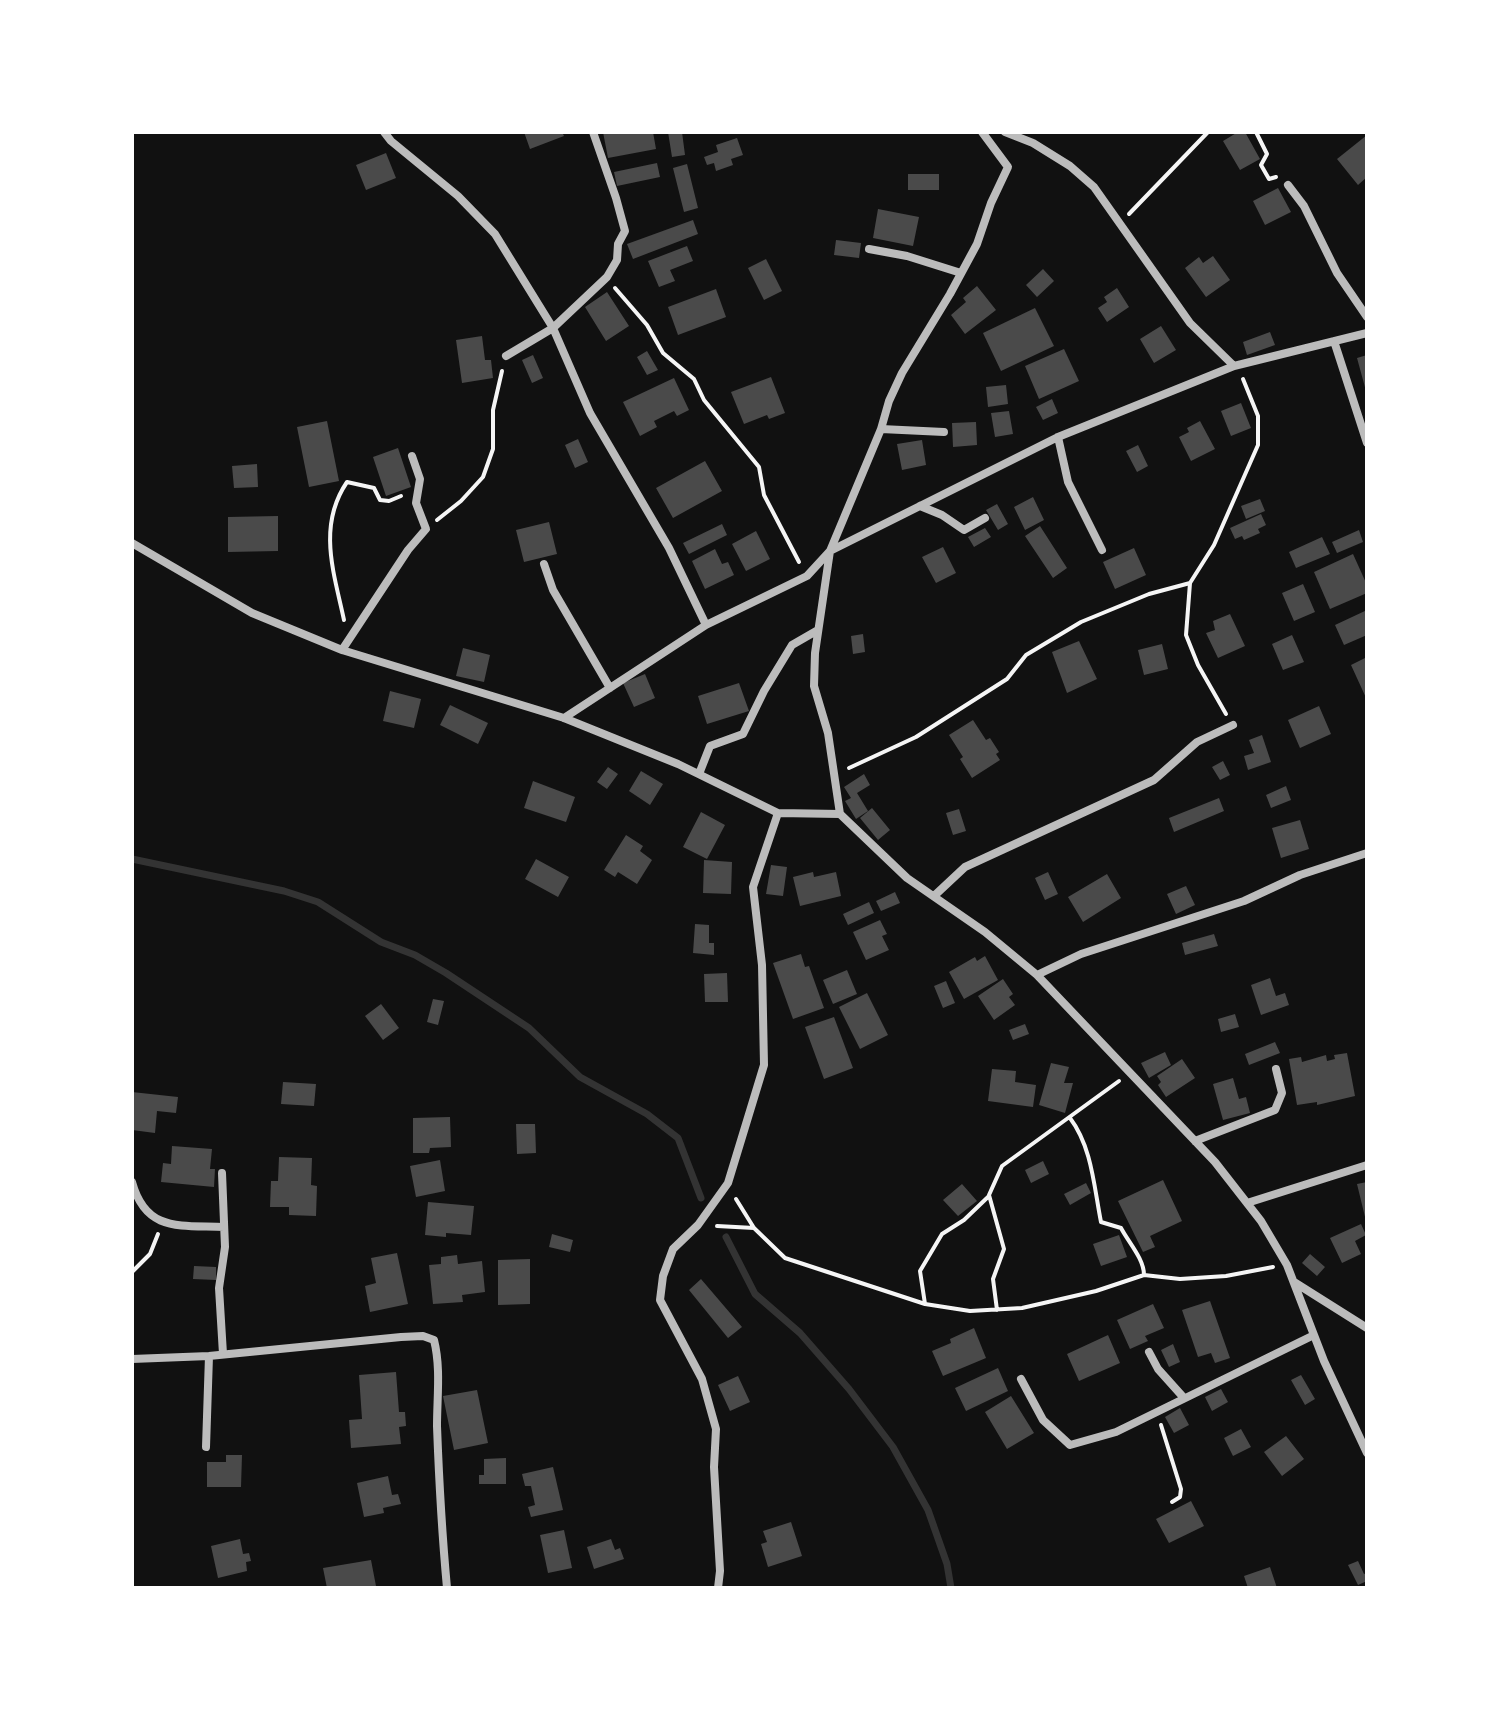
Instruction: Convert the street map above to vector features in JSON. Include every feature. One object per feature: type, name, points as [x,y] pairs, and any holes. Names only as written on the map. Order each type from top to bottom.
[{"type":"street","points":[[384,132],[458,196],[495,234],[553,328],[590,413],[669,548],[706,625]]},
{"type":"street","points":[[506,356],[553,328],[607,277],[617,260],[618,244],[625,231],[593,132]]},
{"type":"street","points":[[982,132],[1008,167],[977,244],[889,401],[881,429],[830,551],[818,630],[814,686],[828,733],[840,814],[907,878],[985,932],[1037,975],[1195,1141],[1247,1203],[1287,1265],[1314,1335],[1367,1453]]},
{"type":"street","points":[[1005,132],[1033,143],[1070,166],[1094,187],[1190,323],[1236,366]]},
{"type":"street","points":[[1288,185],[1304,206],[1337,273],[1367,317]]},
{"type":"street","points":[[869,249],[907,256],[961,273]]},
{"type":"street","points":[[564,718],[706,625],[807,576],[830,551],[1058,437],[1236,366],[1367,333]]},
{"type":"street","points":[[1334,341],[1367,443]]},
{"type":"street","points":[[881,429],[944,432]]},
{"type":"street","points":[[1058,437],[1068,482],[1102,550]]},
{"type":"street","points":[[342,650],[408,550],[426,529],[416,503],[420,479],[412,456]]},
{"type":"street","points":[[920,506],[942,515],[964,530],[985,518]]},
{"type":"street","points":[[132,543],[252,613],[342,650],[564,718],[699,774],[778,813],[840,814]]},
{"type":"street","points":[[544,564],[553,590],[610,688]]},
{"type":"street","points":[[699,774],[710,746],[743,734],[792,645],[818,630]]},
{"type":"street","points":[[934,896],[965,867],[1154,780],[1197,742],[1233,725]]},
{"type":"street","points":[[718,1588],[720,1571],[714,1467],[716,1429],[702,1379],[660,1300],[663,1276],[673,1249],[698,1225],[728,1183],[764,1065],[762,965],[753,887],[778,813]]},
{"type":"street","points":[[1037,975],[1081,954],[1244,901],[1300,875],[1367,853]]},
{"type":"street","points":[[1195,1141],[1275,1110],[1282,1093],[1276,1069]]},
{"type":"street","points":[[1247,1203],[1367,1165]]},
{"type":"street","points":[[222,1173],[225,1247],[219,1288],[223,1354]]},
{"type":"street","points":[[132,1182],[149,1216],[171,1225],[224,1227]]},
{"type":"street","points":[[1294,1282],[1367,1328]]},
{"type":"street","points":[[1021,1379],[1043,1420],[1070,1445],[1116,1432],[1314,1335]]},
{"type":"street","points":[[132,1359],[209,1356],[401,1337],[423,1336],[434,1340],[439,1360],[439,1490],[446,1588]]},
{"type":"street","points":[[1149,1352],[1158,1369],[1184,1398]]},
{"type":"street","points":[[206,1447],[209,1356]]},
{"type":"path","points":[[1119,224],[1208,132]]},
{"type":"path","points":[[1256,132],[1267,154],[1261,165],[1269,179],[1280,176],[1288,185]]},
{"type":"path","points":[[607,277],[647,325],[663,353],[694,379],[704,400],[759,467],[764,495],[807,576]]},
{"type":"path","points":[[426,529],[461,501],[483,477],[493,449],[493,410],[506,356]]},
{"type":"path","points":[[1233,725],[1198,665],[1186,635],[1190,583],[1214,545],[1258,445],[1258,416],[1236,366]]},
{"type":"path","points":[[344,622],[328,540],[339,493],[347,482],[374,488],[380,500],[389,501],[417,491]]},
{"type":"path","points":[[834,775],[916,737],[1007,679],[1026,655],[1081,622],[1149,594],[1190,583]]},
{"type":"path","points":[[925,1304],[920,1271],[927,1258],[942,1234],[964,1220],[989,1195],[1002,1166],[1130,1072]]},
{"type":"path","points":[[1070,1117],[1087,1149],[1101,1222],[1121,1228],[1144,1264],[1144,1275]]},
{"type":"path","points":[[728,1183],[754,1228],[785,1258],[925,1304],[970,1311],[1022,1308],[1096,1291],[1144,1275],[1180,1279],[1226,1276],[1287,1265]]},
{"type":"path","points":[[989,1195],[1004,1249],[993,1279],[997,1310]]},
{"type":"path","points":[[132,1272],[150,1254],[158,1239],[159,1220]]},
{"type":"path","points":[[684,1238],[719,1226],[754,1228]]},
{"type":"path","points":[[1156,1412],[1181,1489],[1180,1497],[1172,1502]]},
{"type":"building","points":[[524,132],[562,132],[564,136],[530,149]]},
{"type":"building","points":[[603,132],[653,132],[656,149],[608,158]]},
{"type":"building","points":[[668,132],[682,132],[685,155],[672,157]]},
{"type":"building","points":[[1238,132],[1245,132],[1260,159],[1240,170],[1223,141]]},
{"type":"building","points":[[1367,135],[1367,177],[1358,185],[1337,159]]},
{"type":"building","points":[[737,138],[743,155],[731,159],[733,165],[716,171],[714,163],[707,165],[704,157],[718,152],[716,145]]},
{"type":"building","points":[[386,153],[396,178],[366,190],[356,165]]},
{"type":"building","points":[[657,163],[660,177],[617,186],[614,172]]},
{"type":"building","points":[[687,164],[698,208],[684,212],[673,168]]},
{"type":"building","points":[[908,174],[939,174],[939,190],[908,190]]},
{"type":"building","points":[[1278,188],[1291,212],[1265,225],[1253,201]]},
{"type":"building","points":[[878,209],[919,217],[913,246],[873,238]]},
{"type":"building","points":[[693,220],[698,234],[633,259],[627,244]]},
{"type":"building","points":[[836,240],[861,243],[859,258],[834,255]]},
{"type":"building","points":[[687,246],[693,261],[670,270],[675,281],[659,287],[648,261]]},
{"type":"building","points":[[1213,256],[1230,280],[1206,297],[1185,268],[1199,257],[1203,263]]},
{"type":"building","points":[[766,259],[782,291],[764,300],[748,268]]},
{"type":"building","points":[[1043,269],[1054,281],[1037,297],[1026,285]]},
{"type":"building","points":[[977,286],[996,310],[965,334],[951,315],[966,302],[963,298]]},
{"type":"building","points":[[1117,288],[1129,307],[1107,322],[1098,308],[1107,302],[1104,297]]},
{"type":"building","points":[[716,289],[726,317],[678,335],[668,307]]},
{"type":"building","points":[[607,292],[629,326],[606,341],[585,307]]},
{"type":"building","points":[[1035,308],[1054,346],[1001,371],[983,333]]},
{"type":"building","points":[[1161,326],[1176,350],[1154,363],[1140,339]]},
{"type":"building","points":[[1270,332],[1275,345],[1247,355],[1243,342]]},
{"type":"building","points":[[482,336],[485,360],[491,360],[493,378],[462,383],[456,340]]},
{"type":"building","points":[[1064,349],[1079,381],[1039,399],[1025,366]]},
{"type":"building","points":[[647,351],[658,370],[647,375],[637,357]]},
{"type":"building","points":[[533,355],[543,378],[532,383],[522,360]]},
{"type":"building","points":[[1367,355],[1367,391],[1366,391],[1357,358]]},
{"type":"building","points":[[771,377],[785,413],[769,419],[767,415],[744,424],[731,392]]},
{"type":"building","points":[[674,378],[689,410],[677,416],[674,411],[654,421],[657,427],[640,436],[623,402]]},
{"type":"building","points":[[1006,385],[1008,404],[988,407],[986,387]]},
{"type":"building","points":[[1052,399],[1058,413],[1043,420],[1036,407]]},
{"type":"building","points":[[1241,403],[1251,428],[1231,436],[1221,411]]},
{"type":"building","points":[[1009,411],[1013,434],[995,437],[991,413]]},
{"type":"building","points":[[327,421],[339,481],[309,487],[297,427]]},
{"type":"building","points":[[1200,421],[1215,449],[1191,461],[1179,437]]},
{"type":"building","points":[[976,422],[977,445],[953,447],[952,423]]},
{"type":"building","points":[[578,439],[588,462],[575,468],[565,445]]},
{"type":"building","points":[[922,440],[926,465],[902,470],[897,444]]},
{"type":"building","points":[[1138,445],[1148,466],[1137,472],[1126,451]]},
{"type":"building","points":[[398,448],[411,487],[386,496],[373,457]]},
{"type":"building","points":[[705,461],[722,491],[673,518],[656,488]]},
{"type":"building","points":[[257,464],[258,487],[234,488],[232,466]]},
{"type":"building","points":[[1033,497],[1044,520],[1025,530],[1014,507]]},
{"type":"building","points":[[1260,499],[1265,511],[1246,519],[1241,506]]},
{"type":"building","points":[[997,504],[1008,524],[998,530],[986,510]]},
{"type":"building","points":[[1261,514],[1266,525],[1258,529],[1260,533],[1244,540],[1242,536],[1235,539],[1230,528]]},
{"type":"building","points":[[278,516],[278,551],[228,552],[228,517]]},
{"type":"building","points":[[549,522],[557,554],[524,562],[516,530]]},
{"type":"building","points":[[722,524],[727,535],[689,554],[683,543]]},
{"type":"building","points":[[1040,526],[1067,568],[1053,578],[1025,536]]},
{"type":"building","points":[[985,528],[991,537],[974,547],[968,537]]},
{"type":"building","points":[[1359,530],[1363,542],[1337,553],[1332,542]]},
{"type":"building","points":[[756,531],[770,559],[746,571],[732,544]]},
{"type":"building","points":[[1322,537],[1330,554],[1296,568],[1289,552]]},
{"type":"building","points":[[943,547],[956,573],[936,583],[922,557]]},
{"type":"building","points":[[1134,548],[1146,575],[1115,589],[1103,562]]},
{"type":"building","points":[[715,549],[722,564],[728,562],[734,575],[705,589],[692,561]]},
{"type":"building","points":[[1353,554],[1367,585],[1367,593],[1330,609],[1314,572]]},
{"type":"building","points":[[1303,584],[1315,612],[1294,621],[1282,593]]},
{"type":"building","points":[[1367,610],[1367,635],[1344,645],[1335,625]]},
{"type":"building","points":[[1230,614],[1245,646],[1218,658],[1206,633],[1215,630],[1213,621]]},
{"type":"building","points":[[863,634],[865,652],[853,654],[851,636]]},
{"type":"building","points":[[1292,635],[1304,662],[1283,670],[1272,644]]},
{"type":"building","points":[[1079,641],[1097,679],[1067,693],[1052,652]]},
{"type":"building","points":[[1162,644],[1168,669],[1144,675],[1138,650]]},
{"type":"building","points":[[463,648],[490,655],[484,682],[456,676]]},
{"type":"building","points":[[1367,657],[1367,700],[1351,665]]},
{"type":"building","points":[[645,674],[655,698],[634,707],[623,683]]},
{"type":"building","points":[[739,683],[749,711],[707,724],[698,696]]},
{"type":"building","points":[[390,691],[421,699],[414,728],[383,721]]},
{"type":"building","points":[[450,705],[488,723],[478,744],[440,725]]},
{"type":"building","points":[[1319,706],[1331,734],[1300,748],[1288,720]]},
{"type":"building","points":[[973,720],[986,740],[990,738],[999,752],[996,754],[1000,760],[972,778],[949,735]]},
{"type":"building","points":[[1262,735],[1271,762],[1248,770],[1244,756],[1254,753],[1249,740]]},
{"type":"building","points":[[1223,761],[1230,775],[1220,780],[1212,767]]},
{"type":"building","points":[[608,767],[618,774],[607,789],[597,782]]},
{"type":"building","points":[[641,771],[663,784],[650,805],[629,791]]},
{"type":"building","points":[[864,774],[870,785],[857,793],[868,811],[856,819],[845,801],[851,798],[844,787]]},
{"type":"building","points":[[533,781],[575,797],[566,822],[524,808]]},
{"type":"building","points":[[1286,786],[1291,800],[1271,808],[1266,795]]},
{"type":"building","points":[[1219,798],[1224,811],[1174,832],[1169,818]]},
{"type":"building","points":[[872,808],[890,830],[878,840],[860,818]]},
{"type":"building","points":[[959,809],[966,831],[953,835],[946,813]]},
{"type":"building","points":[[701,812],[725,825],[707,859],[683,847]]},
{"type":"building","points":[[1300,820],[1309,849],[1281,858],[1272,828]]},
{"type":"building","points":[[626,835],[643,846],[640,851],[652,860],[637,884],[618,872],[615,877],[604,870]]},
{"type":"building","points":[[536,859],[569,877],[558,897],[525,879]]},
{"type":"building","points":[[704,860],[732,862],[731,894],[703,893]]},
{"type":"building","points":[[771,865],[787,867],[783,896],[766,894]]},
{"type":"building","points":[[813,872],[814,877],[836,872],[841,896],[800,906],[793,877]]},
{"type":"building","points":[[1048,872],[1058,894],[1045,900],[1035,878]]},
{"type":"building","points":[[1107,874],[1121,898],[1083,922],[1068,897]]},
{"type":"building","points":[[1186,886],[1195,905],[1176,914],[1167,894]]},
{"type":"building","points":[[895,892],[900,903],[881,911],[876,901]]},
{"type":"building","points":[[869,902],[874,913],[848,925],[843,914]]},
{"type":"building","points":[[880,920],[887,934],[882,936],[889,950],[866,960],[853,932]]},
{"type":"building","points":[[695,924],[709,925],[709,943],[714,943],[714,955],[693,953]]},
{"type":"building","points":[[1214,934],[1218,946],[1185,955],[1182,943]]},
{"type":"building","points":[[801,954],[805,967],[809,966],[824,1008],[793,1019],[773,963]]},
{"type":"building","points":[[985,956],[998,980],[964,999],[949,972],[975,957],[977,961]]},
{"type":"building","points":[[847,970],[857,994],[833,1004],[823,980]]},
{"type":"building","points":[[727,973],[728,1002],[705,1002],[704,974]]},
{"type":"building","points":[[1270,978],[1276,996],[1285,993],[1289,1005],[1261,1015],[1251,985]]},
{"type":"building","points":[[1003,979],[1013,994],[1009,997],[1015,1005],[994,1020],[978,996]]},
{"type":"building","points":[[946,981],[955,1003],[943,1008],[934,986]]},
{"type":"building","points":[[867,993],[888,1035],[860,1049],[839,1007]]},
{"type":"building","points":[[433,999],[444,1001],[438,1025],[427,1022]]},
{"type":"building","points":[[381,1004],[399,1028],[383,1040],[365,1016]]},
{"type":"building","points":[[1235,1014],[1239,1027],[1221,1032],[1218,1019]]},
{"type":"building","points":[[834,1017],[853,1068],[824,1079],[805,1027]]},
{"type":"building","points":[[1025,1024],[1029,1034],[1013,1040],[1009,1030]]},
{"type":"building","points":[[1275,1042],[1280,1053],[1249,1065],[1245,1054]]},
{"type":"building","points":[[1165,1052],[1171,1065],[1149,1078],[1141,1063]]},
{"type":"building","points":[[1347,1053],[1355,1096],[1317,1105],[1317,1102],[1297,1105],[1289,1059],[1301,1057],[1302,1062],[1326,1055],[1327,1061],[1335,1059],[1334,1055]]},
{"type":"building","points":[[1182,1059],[1195,1078],[1166,1097],[1158,1085],[1161,1082],[1157,1076]]},
{"type":"building","points":[[1051,1063],[1069,1067],[1064,1083],[1073,1083],[1065,1113],[1039,1105]]},
{"type":"building","points":[[992,1069],[1016,1071],[1015,1082],[1036,1085],[1033,1107],[988,1101]]},
{"type":"building","points":[[1233,1078],[1239,1099],[1246,1097],[1250,1113],[1223,1120],[1213,1084]]},
{"type":"building","points":[[283,1082],[316,1084],[314,1106],[281,1104]]},
{"type":"building","points":[[132,1092],[178,1097],[176,1113],[157,1111],[155,1133],[132,1130]]},
{"type":"building","points":[[450,1117],[451,1147],[430,1148],[429,1153],[413,1153],[413,1118]]},
{"type":"building","points":[[516,1124],[535,1124],[536,1153],[517,1154]]},
{"type":"building","points":[[172,1146],[212,1149],[210,1169],[215,1169],[214,1187],[161,1182],[163,1163],[171,1164]]},
{"type":"building","points":[[279,1157],[312,1158],[311,1185],[317,1186],[316,1216],[289,1215],[289,1207],[270,1207],[271,1181],[278,1181]]},
{"type":"building","points":[[440,1160],[445,1191],[416,1197],[410,1166]]},
{"type":"building","points":[[1043,1161],[1049,1174],[1031,1183],[1025,1170]]},
{"type":"building","points":[[1163,1180],[1182,1221],[1150,1236],[1155,1247],[1143,1252],[1118,1201]]},
{"type":"building","points":[[1367,1182],[1367,1221],[1366,1221],[1357,1184]]},
{"type":"building","points":[[1086,1183],[1091,1193],[1070,1205],[1064,1194]]},
{"type":"building","points":[[962,1184],[977,1201],[958,1216],[943,1200]]},
{"type":"building","points":[[428,1202],[474,1206],[471,1235],[425,1235]]},
{"type":"building","points":[[1361,1224],[1366,1235],[1355,1241],[1361,1254],[1342,1263],[1330,1238]]},
{"type":"building","points":[[552,1234],[573,1240],[570,1252],[549,1247]]},
{"type":"building","points":[[1119,1235],[1127,1257],[1101,1266],[1093,1244]]},
{"type":"building","points":[[397,1253],[408,1304],[370,1312],[365,1286],[376,1283],[371,1258]]},
{"type":"building","points":[[1310,1254],[1325,1267],[1317,1276],[1302,1263]]},
{"type":"building","points":[[457,1255],[458,1264],[482,1261],[485,1292],[462,1295],[463,1302],[433,1304],[429,1265],[441,1264],[441,1257]]},
{"type":"building","points":[[530,1259],[530,1304],[498,1305],[498,1260]]},
{"type":"building","points":[[194,1266],[216,1267],[216,1280],[193,1279]]},
{"type":"building","points":[[701,1279],[742,1327],[728,1338],[689,1290]]},
{"type":"building","points":[[1210,1301],[1230,1358],[1215,1363],[1211,1353],[1198,1357],[1182,1310]]},
{"type":"building","points":[[1153,1304],[1164,1328],[1145,1336],[1148,1341],[1130,1349],[1117,1320]]},
{"type":"building","points":[[974,1328],[986,1358],[943,1376],[932,1351]]},
{"type":"building","points":[[1108,1335],[1120,1363],[1079,1381],[1067,1354]]},
{"type":"building","points":[[1173,1344],[1180,1362],[1169,1367],[1161,1350]]},
{"type":"building","points":[[998,1368],[1008,1391],[966,1411],[955,1388]]},
{"type":"building","points":[[396,1372],[399,1412],[405,1412],[406,1426],[399,1427],[401,1444],[351,1448],[349,1420],[362,1419],[359,1375]]},
{"type":"building","points":[[1301,1375],[1315,1399],[1305,1405],[1291,1380]]},
{"type":"building","points":[[738,1376],[750,1402],[730,1411],[718,1385]]},
{"type":"building","points":[[1221,1389],[1228,1402],[1212,1411],[1205,1397]]},
{"type":"building","points":[[477,1390],[488,1443],[454,1450],[443,1396]]},
{"type":"building","points":[[1011,1396],[1034,1433],[1007,1449],[985,1412]]},
{"type":"building","points":[[1180,1408],[1189,1425],[1174,1433],[1165,1417]]},
{"type":"building","points":[[1241,1429],[1251,1447],[1233,1456],[1224,1438]]},
{"type":"building","points":[[1286,1436],[1304,1459],[1282,1476],[1264,1452]]},
{"type":"building","points":[[226,1455],[242,1455],[241,1487],[207,1487],[207,1462],[226,1462]]},
{"type":"building","points":[[506,1458],[506,1484],[479,1484],[479,1475],[484,1475],[484,1459]]},
{"type":"building","points":[[553,1467],[563,1510],[531,1517],[528,1507],[535,1505],[531,1486],[525,1486],[522,1474]]},
{"type":"building","points":[[388,1476],[392,1495],[398,1494],[401,1504],[383,1508],[384,1513],[364,1517],[357,1483]]},
{"type":"building","points":[[1191,1501],[1204,1526],[1169,1543],[1156,1519]]},
{"type":"building","points":[[791,1522],[802,1556],[768,1567],[761,1544],[767,1542],[763,1531]]},
{"type":"building","points":[[564,1530],[572,1568],[548,1573],[540,1535]]},
{"type":"building","points":[[240,1539],[243,1554],[249,1553],[251,1561],[246,1562],[247,1571],[218,1578],[211,1546]]},
{"type":"building","points":[[611,1539],[615,1550],[620,1548],[624,1559],[594,1569],[587,1547]]},
{"type":"building","points":[[371,1560],[376,1586],[327,1588],[323,1568]]},
{"type":"building","points":[[1358,1561],[1364,1574],[1367,1573],[1367,1581],[1358,1585],[1348,1565]]},
{"type":"building","points":[[1270,1567],[1277,1588],[1248,1588],[1244,1576]]},
{"type":"waterway","points":[[132,859],[284,891],[318,902],[381,942],[415,955],[446,973],[529,1028],[580,1077],[647,1114],[678,1138],[701,1198]]},
{"type":"waterway","points":[[726,1237],[755,1294],[800,1333],[849,1389],[893,1447],[928,1510],[947,1564],[951,1588]]}]
